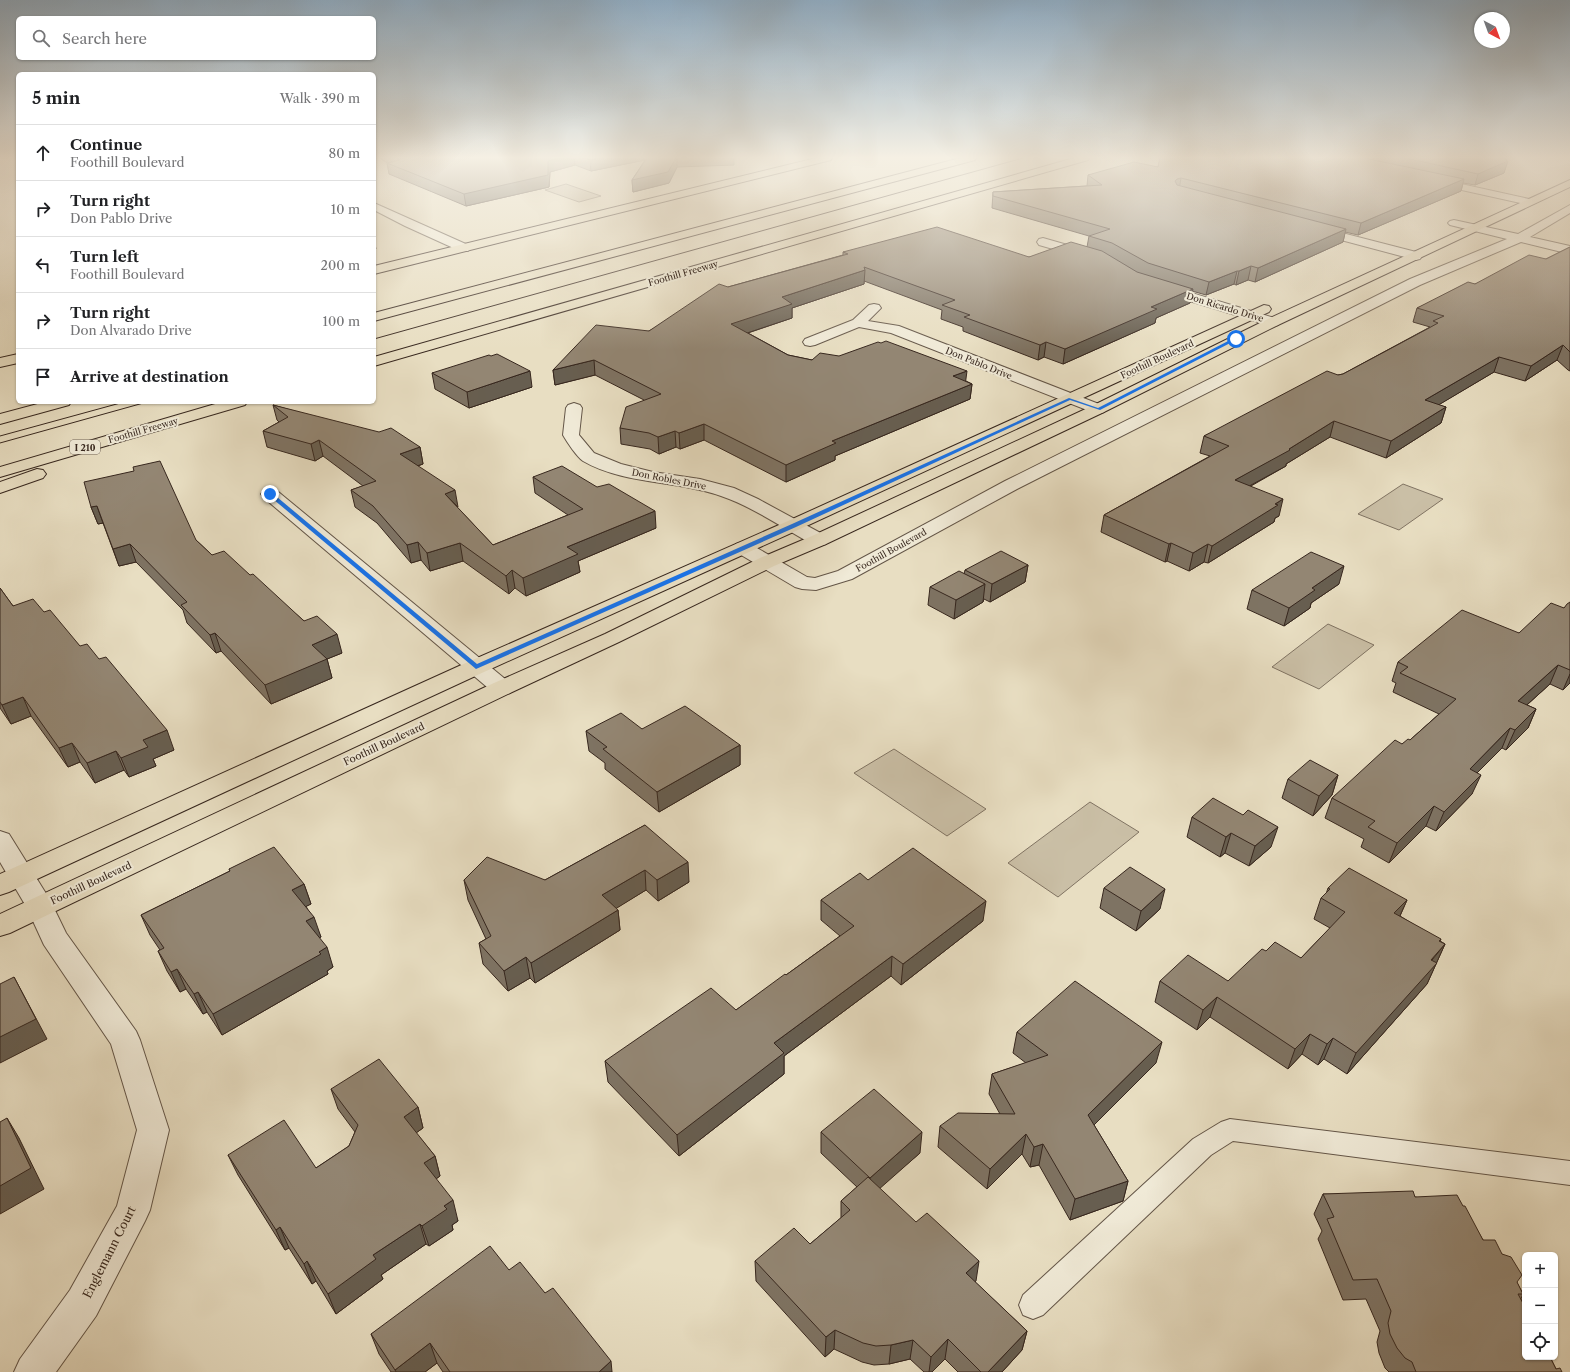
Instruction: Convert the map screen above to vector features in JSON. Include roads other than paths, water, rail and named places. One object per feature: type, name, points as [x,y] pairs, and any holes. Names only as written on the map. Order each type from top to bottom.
[{"type":"main road","points":[[376,270],[569,222]]},
{"type":"main road","points":[[376,306],[695,222]]},
{"type":"main road","points":[[376,316],[731,222]]},
{"type":"main road","points":[[376,351],[830,222]]},
{"type":"main road","name":"Foothill Freeway","points":[[376,361],[861,222]]},
{"type":"main road","name":"Foothill Boulevard","points":[[11,880],[476,667],[794,525],[1453,222]]},
{"type":"main road","name":"Foothill Boulevard","points":[[0,926],[502,688],[612,638],[767,562],[819,540],[1098,409],[1273,322],[1487,222]]},
{"type":"main road","points":[[0,363],[16,359]]},
{"type":"main road","points":[[0,407],[16,403]]},
{"type":"main road","points":[[0,419],[56,404]]},
{"type":"main road","points":[[0,458],[189,404]]},
{"type":"main road","name":"Foothill Freeway","points":[[0,472],[232,404]]},
{"type":"main road","points":[[0,488],[170,422]]},
{"type":"street","points":[[405,222],[464,248]]},
{"type":"street","points":[[1465,222],[1474,228],[1570,250]]},
{"type":"street","name":"Foothill Boulevard","points":[[743,548],[802,583],[816,584],[845,575],[1011,485],[1318,329],[1415,282],[1520,238],[1547,222]]},
{"type":"street","points":[[1302,226],[1416,256]]},
{"type":"street","points":[[1043,242],[1098,258]]},
{"type":"street","name":"Don Ricardo Drive","points":[[1147,283],[1273,322]]},
{"type":"street","points":[[810,342],[858,323],[874,308]]},
{"type":"street","name":"Don Pablo Drive","points":[[858,323],[894,329],[1098,409]]},
{"type":"street","name":"Don Robles Drive","points":[[574,408],[571,435],[588,457],[615,468],[653,477],[700,484],[728,492],[794,525],[819,540]]},
{"type":"street","points":[[270,494],[502,688]]},
{"type":"street","name":"Englemann Court","points":[[0,840],[11,880],[40,907],[54,938],[125,1040],[153,1130],[133,1210],[83,1303],[33,1372]]},
{"type":"lane","points":[[1033,1304],[1202,1147],[1230,1130],[1570,1173]]},
{"type":"tram line","points":[[376,338],[793,222]]},
{"type":"tram line","points":[[0,436],[117,404]]},
{"type":"tram line","points":[[0,443],[140,404]]}]
